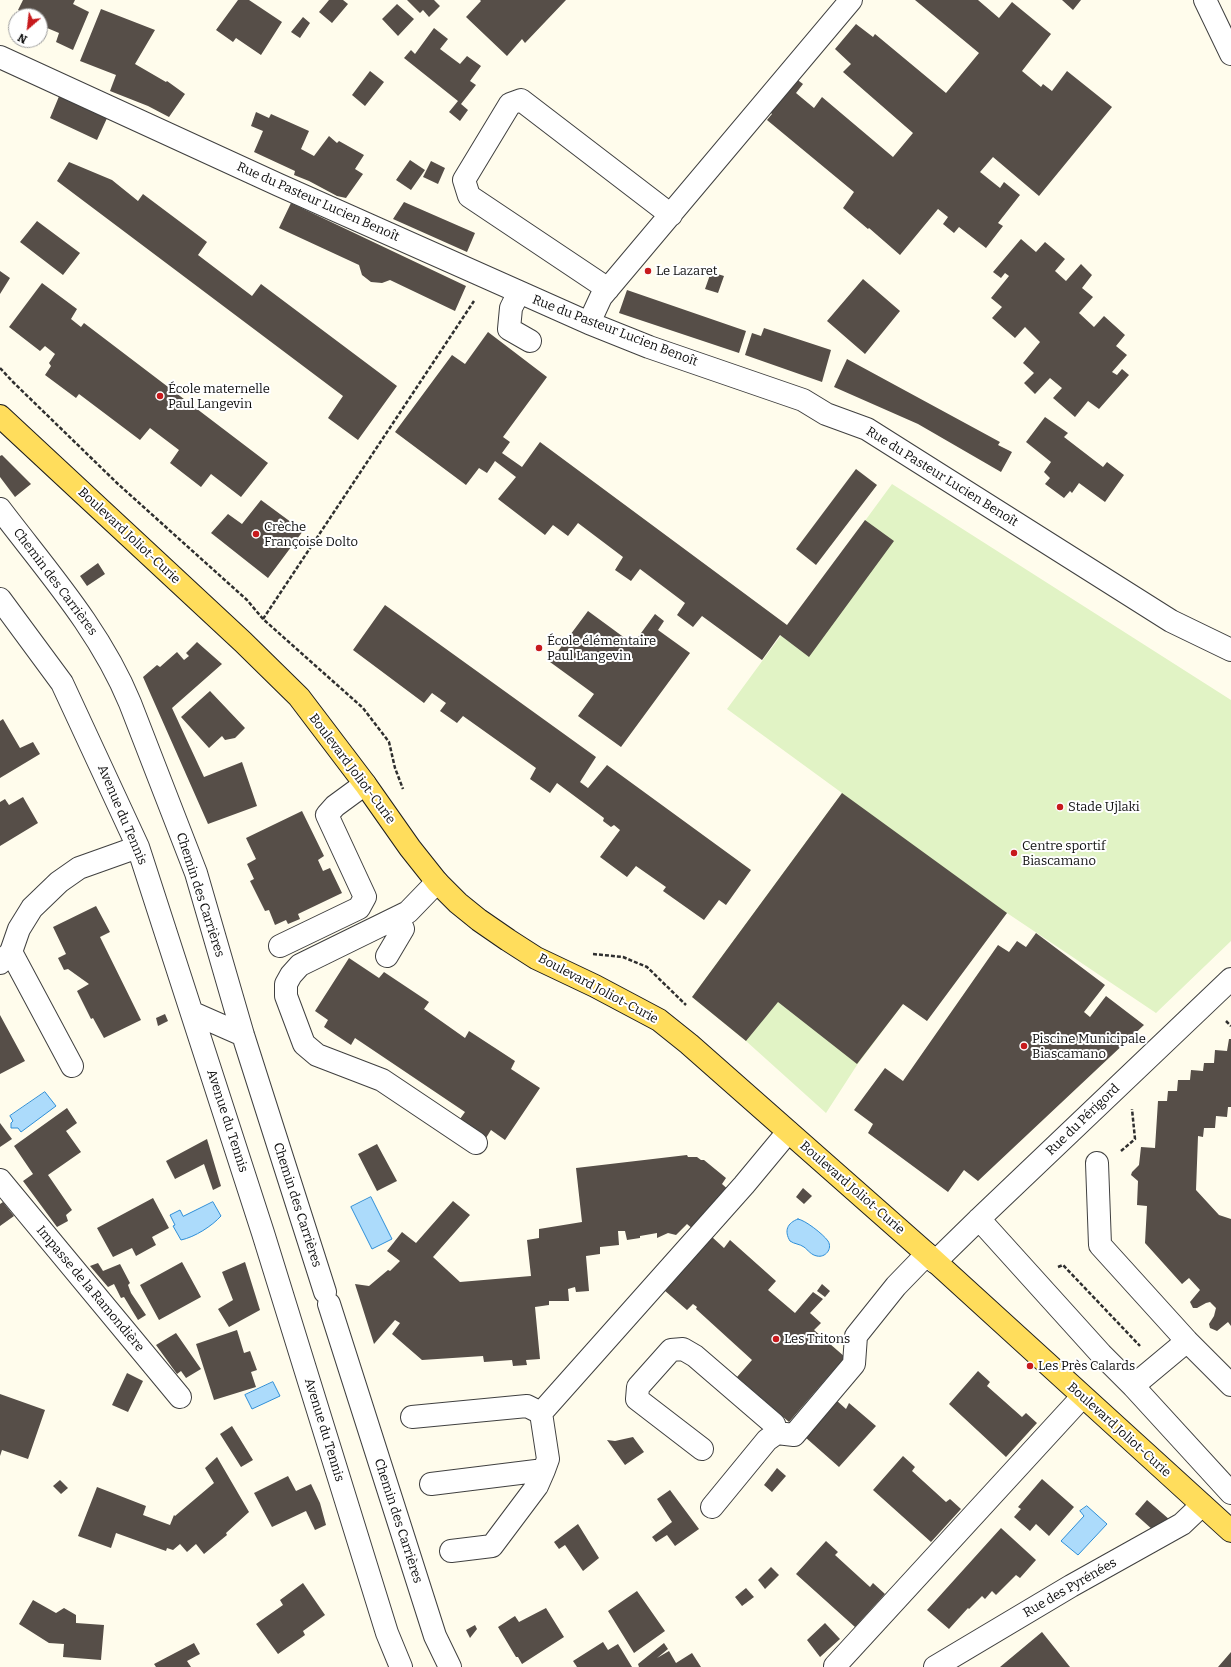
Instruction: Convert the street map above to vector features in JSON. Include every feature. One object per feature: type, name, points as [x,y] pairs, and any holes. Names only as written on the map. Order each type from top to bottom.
[{"type":"main road","name":"Boulevard Joliot-Curie","points":[[3,425],[244,642],[293,692],[365,784],[410,848],[437,882],[479,920],[536,958],[595,986],[658,1020],[689,1044],[931,1258],[1231,1531]]},
{"type":"street","points":[[589,323],[601,297],[851,0]]},
{"type":"street","points":[[1205,0],[1231,54]]},
{"type":"street","name":"Rue du Pasteur Lucien Benoît","points":[[0,57],[272,182],[589,323],[649,347],[803,400],[826,414],[867,429],[1171,621],[1231,650]]},
{"type":"street","points":[[608,289],[469,196],[464,180],[510,104],[522,100],[671,215]]},
{"type":"street","points":[[519,292],[510,308],[509,329],[530,341]]},
{"type":"street","name":"Chemin des Carrières","points":[[0,509],[87,623],[120,679],[196,873],[243,1035],[435,1636],[450,1667]]},
{"type":"street","name":"Avenue du Tennis","points":[[0,599],[62,683],[138,847],[266,1240],[387,1633],[401,1667]]},
{"type":"street","points":[[280,946],[359,908],[365,897],[327,815],[335,806],[365,784]]},
{"type":"street","points":[[72,1066],[6,958],[19,929],[32,908],[59,882],[79,868],[138,847]]},
{"type":"street","points":[[437,882],[414,907],[398,918],[300,965],[291,975],[286,984],[286,996],[304,1044],[317,1055],[382,1080],[476,1143]]},
{"type":"street","points":[[387,956],[403,929],[398,918]]},
{"type":"street","name":"Rue du Périgord","points":[[777,1433],[794,1435],[854,1364],[856,1336],[896,1286],[979,1219],[1231,979]]},
{"type":"street","points":[[192,1013],[243,1035]]},
{"type":"street","points":[[541,1413],[744,1184],[788,1132]]},
{"type":"street","points":[[1097,1163],[1100,1245],[1187,1341],[1231,1385]]},
{"type":"street","name":"Impasse de la Ramondière","points":[[0,1180],[180,1397]]},
{"type":"street","points":[[979,1219],[1101,1354],[1133,1386],[1231,1493]]},
{"type":"street","points":[[1133,1386],[1187,1341]]},
{"type":"street","points":[[702,1449],[637,1399],[638,1387],[671,1350],[683,1349],[695,1356],[774,1424],[777,1433],[767,1440],[712,1507]]},
{"type":"street","points":[[835,1666],[1082,1397]]},
{"type":"street","points":[[412,1417],[527,1406],[541,1413]]},
{"type":"street","points":[[451,1551],[492,1546],[537,1486],[548,1459],[541,1413]]},
{"type":"street","points":[[431,1484],[544,1470]]},
{"type":"street","name":"Rue des Pyrénées","points":[[935,1667],[1071,1586],[1182,1524],[1202,1505]]},
{"type":"path","points":[[263,619],[475,300],[488,278]]},
{"type":"path","points":[[0,368],[118,484],[248,600],[263,619],[362,708],[389,742],[395,768],[403,790]]},
{"type":"path","points":[[590,954],[623,958]]},
{"type":"path","points":[[1124,1150],[1135,1139],[1132,1105]]},
{"type":"path","points":[[1052,1270],[1062,1266],[1144,1350]]},
{"type":"green space","name":"Centre sportif Biascamano","points":[[892,484],[1231,700],[1231,941],[1156,1013],[1007,913],[903,1004],[857,1065],[826,1113],[746,1041],[692,997],[842,793],[727,709]]},
{"type":"water","points":[[45,1092],[56,1106],[21,1132],[18,1128],[11,1128],[11,1123],[13,1121],[10,1116]]},
{"type":"water","points":[[371,1197],[392,1239],[372,1249],[351,1207]]},
{"type":"water","points":[[213,1202],[221,1216],[203,1231],[181,1240],[173,1226],[175,1225],[170,1215],[180,1210],[183,1216]]},
{"type":"water","points":[[798,1219],[814,1228],[828,1241],[830,1247],[829,1250],[823,1256],[811,1254],[802,1246],[790,1241],[787,1234],[789,1225]]},
{"type":"water","points":[[273,1382],[280,1396],[252,1409],[245,1395]]},
{"type":"water","points":[[1087,1506],[1107,1524],[1078,1555],[1061,1541],[1084,1516],[1080,1511]]},
{"type":"building","points":[[23,0],[75,0],[73,4],[89,12],[73,50],[56,42],[59,33],[48,28],[48,8],[19,8]]},
{"type":"building","points":[[238,0],[249,0],[282,22],[261,55],[236,38],[233,42],[216,30]]},
{"type":"building","points":[[329,0],[343,0],[348,4],[332,23],[319,12]]},
{"type":"building","points":[[407,0],[434,0],[440,6],[429,17],[423,10],[420,13]]},
{"type":"building","points":[[480,0],[566,0],[525,43],[522,39],[507,56],[466,17],[481,1]]},
{"type":"building","points":[[915,0],[978,0],[999,18],[1012,2],[1051,34],[1022,71],[1041,87],[1043,84],[1052,91],[1067,71],[1112,107],[1039,196],[993,157],[980,172],[1000,188],[1004,182],[1020,195],[998,223],[1003,226],[986,248],[959,227],[954,233],[943,224],[948,217],[938,209],[900,255],[843,208],[854,192],[767,120],[772,114],[768,110],[795,78],[803,84],[796,93],[814,108],[822,97],[893,157],[913,133],[843,72],[851,64],[835,49],[856,24],[873,37],[875,34],[946,93],[979,53]]},
{"type":"building","points":[[1062,0],[1081,0],[1073,10]]},
{"type":"building","points":[[397,4],[414,19],[398,36],[382,19]]},
{"type":"building","points":[[101,9],[155,30],[135,64],[166,82],[167,81],[185,94],[169,117],[148,106],[110,91],[116,75],[80,61]]},
{"type":"building","points":[[303,17],[310,23],[300,38],[291,32]]},
{"type":"building","points":[[434,28],[448,39],[440,49],[460,64],[467,56],[481,66],[470,81],[476,85],[461,104],[468,110],[460,121],[449,112],[458,101],[404,58],[411,50],[415,54]]},
{"type":"building","points":[[370,71],[384,82],[365,106],[352,95]]},
{"type":"building","points":[[60,94],[108,116],[97,140],[50,118]]},
{"type":"building","points":[[256,112],[269,118],[271,114],[309,131],[301,149],[314,156],[329,136],[337,143],[339,141],[364,155],[355,169],[363,174],[346,198],[337,196],[294,175],[295,171],[254,152],[263,131],[251,126]]},
{"type":"building","points":[[410,160],[425,170],[411,190],[396,180]]},
{"type":"building","points":[[431,161],[445,168],[438,184],[423,177]]},
{"type":"building","points":[[69,162],[112,180],[138,201],[143,194],[207,242],[198,255],[252,296],[261,284],[397,386],[358,440],[328,418],[343,396],[57,181]]},
{"type":"building","points":[[404,202],[475,233],[467,252],[393,219]]},
{"type":"building","points":[[291,203],[466,286],[455,311],[390,280],[382,283],[371,282],[362,275],[359,265],[279,228]]},
{"type":"building","points":[[37,221],[80,253],[63,275],[20,242]]},
{"type":"building","points":[[1021,239],[1036,252],[1045,242],[1065,259],[1055,271],[1066,281],[1081,264],[1092,275],[1082,288],[1093,297],[1079,313],[1094,327],[1104,316],[1125,335],[1116,346],[1127,355],[1112,372],[1117,375],[1122,369],[1129,375],[1099,409],[1088,401],[1075,417],[1053,398],[1062,388],[1050,378],[1035,394],[1024,383],[1034,373],[1023,363],[1040,342],[1025,327],[1015,338],[992,318],[1002,307],[991,298],[1009,276],[1005,273],[1001,278],[993,272]]},
{"type":"building","points":[[0,271],[10,278],[0,294]]},
{"type":"building","points":[[711,272],[724,276],[718,293],[705,289]]},
{"type":"building","points":[[863,279],[900,311],[865,354],[827,321]]},
{"type":"building","points":[[42,283],[77,309],[71,319],[81,327],[84,323],[268,463],[241,497],[211,474],[201,487],[170,463],[179,450],[150,428],[140,440],[79,394],[76,398],[45,375],[51,366],[49,363],[55,354],[45,346],[40,351],[9,327]]},
{"type":"building","points":[[627,290],[746,331],[739,353],[619,313]]},
{"type":"building","points":[[764,328],[831,350],[822,382],[745,355],[752,333],[761,336]]},
{"type":"building","points":[[488,332],[547,377],[503,437],[510,442],[502,453],[522,467],[540,442],[787,625],[865,520],[894,541],[809,657],[780,635],[762,660],[702,616],[693,627],[677,615],[685,603],[640,569],[631,581],[615,570],[623,557],[578,523],[568,536],[553,525],[545,535],[498,499],[516,477],[495,461],[487,473],[479,468],[466,485],[395,432],[452,355],[465,364]]},
{"type":"building","points":[[847,359],[1000,442],[998,445],[1012,452],[1001,472],[918,424],[834,387]]},
{"type":"building","points":[[1045,417],[1068,433],[1064,437],[1103,467],[1107,462],[1124,475],[1105,502],[1079,483],[1072,493],[1070,491],[1064,498],[1045,484],[1050,478],[1044,472],[1051,462],[1026,442]]},
{"type":"building","points":[[2,455],[31,484],[15,497],[0,477],[0,456]]},
{"type":"building","points":[[856,469],[877,485],[816,565],[796,549]]},
{"type":"building","points":[[261,500],[303,531],[268,578],[211,533],[228,514],[242,524]]},
{"type":"building","points":[[98,563],[105,574],[87,586],[80,576]]},
{"type":"building","points":[[385,605],[596,757],[580,782],[588,788],[607,765],[751,870],[726,905],[719,900],[704,920],[663,891],[666,887],[636,866],[627,877],[600,857],[620,830],[614,825],[611,827],[603,821],[604,818],[557,783],[550,793],[530,779],[536,768],[463,716],[457,723],[440,711],[446,703],[432,693],[424,703],[353,650]]},
{"type":"building","points":[[588,611],[633,644],[655,614],[664,621],[658,630],[690,653],[621,747],[578,716],[594,694],[550,662]]},
{"type":"building","points":[[197,642],[222,664],[172,708],[204,777],[242,762],[257,806],[208,824],[143,677],[157,665],[160,667],[177,652],[184,660],[189,656],[186,653]]},
{"type":"building","points":[[210,691],[245,728],[235,738],[225,740],[222,736],[209,748],[181,717]]},
{"type":"building","points":[[3,719],[20,748],[33,742],[40,754],[0,778],[0,721]]},
{"type":"building","points":[[842,793],[1007,913],[927,1021],[903,1004],[857,1064],[778,1002],[746,1041],[692,997]]},
{"type":"building","points":[[23,797],[38,823],[0,846],[0,802],[5,799],[9,805]]},
{"type":"building","points":[[302,811],[324,856],[318,860],[323,871],[330,868],[342,893],[298,914],[300,919],[288,924],[286,920],[275,925],[269,910],[265,911],[250,881],[254,879],[247,864],[256,859],[246,838]]},
{"type":"building","points":[[96,906],[110,932],[100,937],[141,1020],[104,1038],[93,1018],[91,1019],[77,991],[89,984],[68,969],[64,970],[58,958],[66,954],[53,927]]},
{"type":"building","name":"Piscine Municipale Biascamano","points":[[1036,933],[1105,985],[1084,1012],[1090,1017],[1106,996],[1144,1025],[978,1181],[964,1170],[948,1192],[868,1133],[873,1124],[854,1110],[885,1068],[903,1081],[998,945],[1009,952],[1017,941],[1026,947]]},
{"type":"building","points":[[349,958],[379,978],[384,972],[429,1002],[424,1009],[465,1038],[469,1031],[515,1061],[511,1069],[540,1088],[505,1140],[491,1130],[486,1138],[460,1119],[465,1112],[355,1038],[351,1045],[324,1027],[328,1020],[315,1011]]},
{"type":"building","points":[[165,1014],[168,1021],[158,1026],[156,1018]]},
{"type":"building","points":[[0,1015],[25,1061],[0,1074]]},
{"type":"building","points":[[1229,1039],[1231,1039],[1231,1107],[1228,1107],[1227,1117],[1216,1116],[1215,1128],[1204,1128],[1203,1137],[1198,1136],[1196,1190],[1219,1215],[1231,1219],[1231,1326],[1228,1322],[1217,1331],[1210,1328],[1209,1324],[1214,1316],[1216,1308],[1210,1302],[1197,1308],[1193,1308],[1190,1302],[1200,1290],[1189,1278],[1182,1284],[1145,1243],[1147,1206],[1137,1205],[1138,1181],[1131,1175],[1139,1165],[1141,1147],[1155,1148],[1158,1101],[1167,1101],[1168,1091],[1177,1091],[1178,1080],[1190,1080],[1191,1070],[1203,1071],[1204,1063],[1214,1063],[1215,1050],[1227,1051]]},
{"type":"building","points":[[67,1108],[77,1123],[66,1131],[81,1152],[48,1175],[72,1210],[66,1215],[68,1221],[57,1227],[23,1181],[33,1174],[14,1146]]},
{"type":"building","points":[[0,1123],[12,1139],[0,1147]]},
{"type":"building","points":[[207,1139],[221,1186],[213,1190],[204,1164],[175,1179],[166,1161]]},
{"type":"building","points":[[377,1144],[397,1181],[377,1191],[358,1154]]},
{"type":"building","points":[[687,1155],[688,1157],[697,1157],[704,1160],[726,1178],[722,1184],[742,1202],[712,1237],[724,1248],[730,1240],[776,1281],[768,1290],[795,1313],[813,1292],[823,1299],[810,1313],[821,1323],[814,1330],[845,1357],[789,1422],[737,1377],[752,1360],[696,1309],[697,1307],[693,1304],[687,1310],[664,1290],[708,1242],[687,1224],[676,1235],[668,1233],[657,1238],[657,1233],[627,1240],[625,1231],[618,1231],[619,1245],[600,1247],[600,1254],[586,1256],[589,1291],[576,1292],[575,1287],[568,1289],[569,1301],[549,1301],[549,1305],[535,1307],[540,1359],[526,1360],[527,1365],[513,1366],[512,1360],[484,1362],[483,1356],[422,1360],[392,1334],[400,1323],[395,1320],[374,1344],[355,1284],[369,1286],[388,1270],[390,1271],[400,1261],[387,1251],[402,1232],[416,1243],[453,1201],[470,1215],[433,1257],[460,1282],[531,1276],[527,1240],[539,1238],[539,1229],[582,1222],[576,1168]]},
{"type":"building","points":[[803,1188],[812,1196],[804,1204],[796,1197]]},
{"type":"building","points":[[153,1198],[169,1228],[152,1237],[156,1245],[136,1256],[132,1248],[113,1257],[97,1228]]},
{"type":"building","points":[[3,1202],[14,1216],[0,1226],[0,1204]]},
{"type":"building","points":[[182,1262],[201,1297],[159,1320],[140,1285]]},
{"type":"building","points":[[245,1262],[260,1310],[229,1327],[218,1309],[233,1300],[222,1272]]},
{"type":"building","points":[[98,1263],[103,1271],[120,1264],[130,1283],[128,1285],[131,1293],[146,1315],[138,1320],[124,1297],[121,1298],[114,1284],[108,1287],[90,1266]]},
{"type":"building","points":[[822,1284],[830,1291],[825,1297],[817,1291]]},
{"type":"building","points":[[237,1330],[244,1353],[250,1351],[257,1370],[251,1372],[256,1387],[214,1400],[196,1344]]},
{"type":"building","points":[[176,1333],[201,1369],[186,1378],[181,1371],[177,1374],[156,1345]]},
{"type":"building","points":[[978,1371],[990,1382],[987,1386],[1022,1417],[1026,1413],[1037,1423],[1006,1457],[949,1404]]},
{"type":"building","points":[[127,1373],[143,1381],[128,1412],[112,1405]]},
{"type":"building","points":[[0,1394],[45,1410],[28,1459],[2,1450],[0,1456]]},
{"type":"building","points":[[836,1400],[846,1409],[849,1403],[876,1426],[839,1467],[805,1437]]},
{"type":"building","points":[[232,1426],[253,1460],[241,1467],[220,1434]]},
{"type":"building","points":[[633,1437],[644,1452],[625,1465],[607,1440],[615,1441]]},
{"type":"building","points":[[903,1456],[915,1467],[912,1471],[946,1502],[950,1499],[961,1509],[931,1542],[873,1490]]},
{"type":"building","points":[[217,1457],[249,1512],[226,1533],[227,1535],[204,1554],[196,1544],[187,1552],[180,1544],[173,1550],[167,1548],[166,1551],[116,1533],[111,1548],[78,1536],[97,1487],[146,1506],[143,1515],[170,1525],[174,1515],[175,1516],[214,1483],[205,1468]]},
{"type":"building","points":[[777,1468],[786,1476],[772,1492],[764,1485]]},
{"type":"building","points":[[288,1476],[296,1491],[311,1484],[320,1503],[326,1525],[315,1530],[306,1511],[272,1527],[254,1493]]},
{"type":"building","points":[[1042,1479],[1074,1507],[1049,1536],[1036,1524],[1030,1531],[1014,1517],[1021,1509],[1018,1507]]},
{"type":"building","points":[[60,1480],[68,1488],[61,1494],[53,1486]]},
{"type":"building","points":[[670,1490],[699,1529],[675,1546],[667,1535],[656,1542],[652,1537],[672,1522],[657,1499]]},
{"type":"building","points":[[1147,1500],[1170,1520],[1153,1530],[1135,1514]]},
{"type":"building","points":[[578,1524],[599,1558],[583,1571],[565,1545],[559,1549],[554,1542]]},
{"type":"building","points":[[1001,1528],[1036,1560],[1020,1578],[1016,1575],[996,1595],[992,1591],[985,1599],[982,1596],[969,1609],[968,1608],[949,1629],[927,1610]]},
{"type":"building","points":[[826,1541],[838,1552],[835,1555],[870,1587],[873,1583],[885,1594],[855,1627],[796,1574]]},
{"type":"building","points":[[771,1567],[779,1575],[765,1589],[758,1580]]},
{"type":"building","points":[[303,1583],[325,1615],[303,1631],[305,1635],[278,1654],[256,1624],[283,1605],[280,1600]]},
{"type":"building","points":[[746,1588],[754,1597],[742,1606],[735,1597]]},
{"type":"building","points":[[637,1591],[665,1631],[634,1653],[608,1611]]},
{"type":"building","points":[[33,1600],[56,1613],[64,1608],[76,1615],[76,1623],[104,1625],[101,1660],[63,1657],[64,1644],[49,1643],[19,1624]]},
{"type":"building","points":[[546,1608],[564,1637],[522,1664],[518,1657],[516,1657],[498,1627],[515,1616],[519,1622]]},
{"type":"building","points":[[825,1623],[840,1639],[820,1657],[807,1640]]},
{"type":"building","points":[[475,1625],[477,1629],[470,1638],[466,1630]]},
{"type":"building","points":[[1042,1632],[1070,1667],[1000,1667]]},
{"type":"building","points":[[603,1642],[608,1650],[618,1644],[632,1667],[577,1667],[573,1661]]},
{"type":"building","points":[[194,1643],[200,1654],[187,1661],[191,1667],[156,1667],[154,1664]]},
{"type":"building","points":[[664,1643],[668,1649],[657,1658],[669,1651],[676,1663],[692,1653],[701,1667],[639,1667],[638,1664]]},
{"type":"building","points":[[1231,1652],[1231,1667],[1218,1667]]},
{"type":"place","name":"Le Lazaret","points":[[648,271]]},
{"type":"place","name":"École maternelle Paul Langevin","points":[[160,396]]},
{"type":"place","name":"Crèche Françoise Dolto","points":[[256,534]]},
{"type":"place","name":"École élémentaire Paul Langevin","points":[[539,648]]},
{"type":"place","name":"Stade Ujlaki","points":[[1060,807]]},
{"type":"place","name":"Centre sportif Biascamano","points":[[1014,853]]},
{"type":"place","name":"Piscine Municipale Biascamano","points":[[1024,1046]]},
{"type":"place","name":"Les Tritons","points":[[776,1339]]},
{"type":"place","name":"Les Près Calards","points":[[1030,1366]]}]
